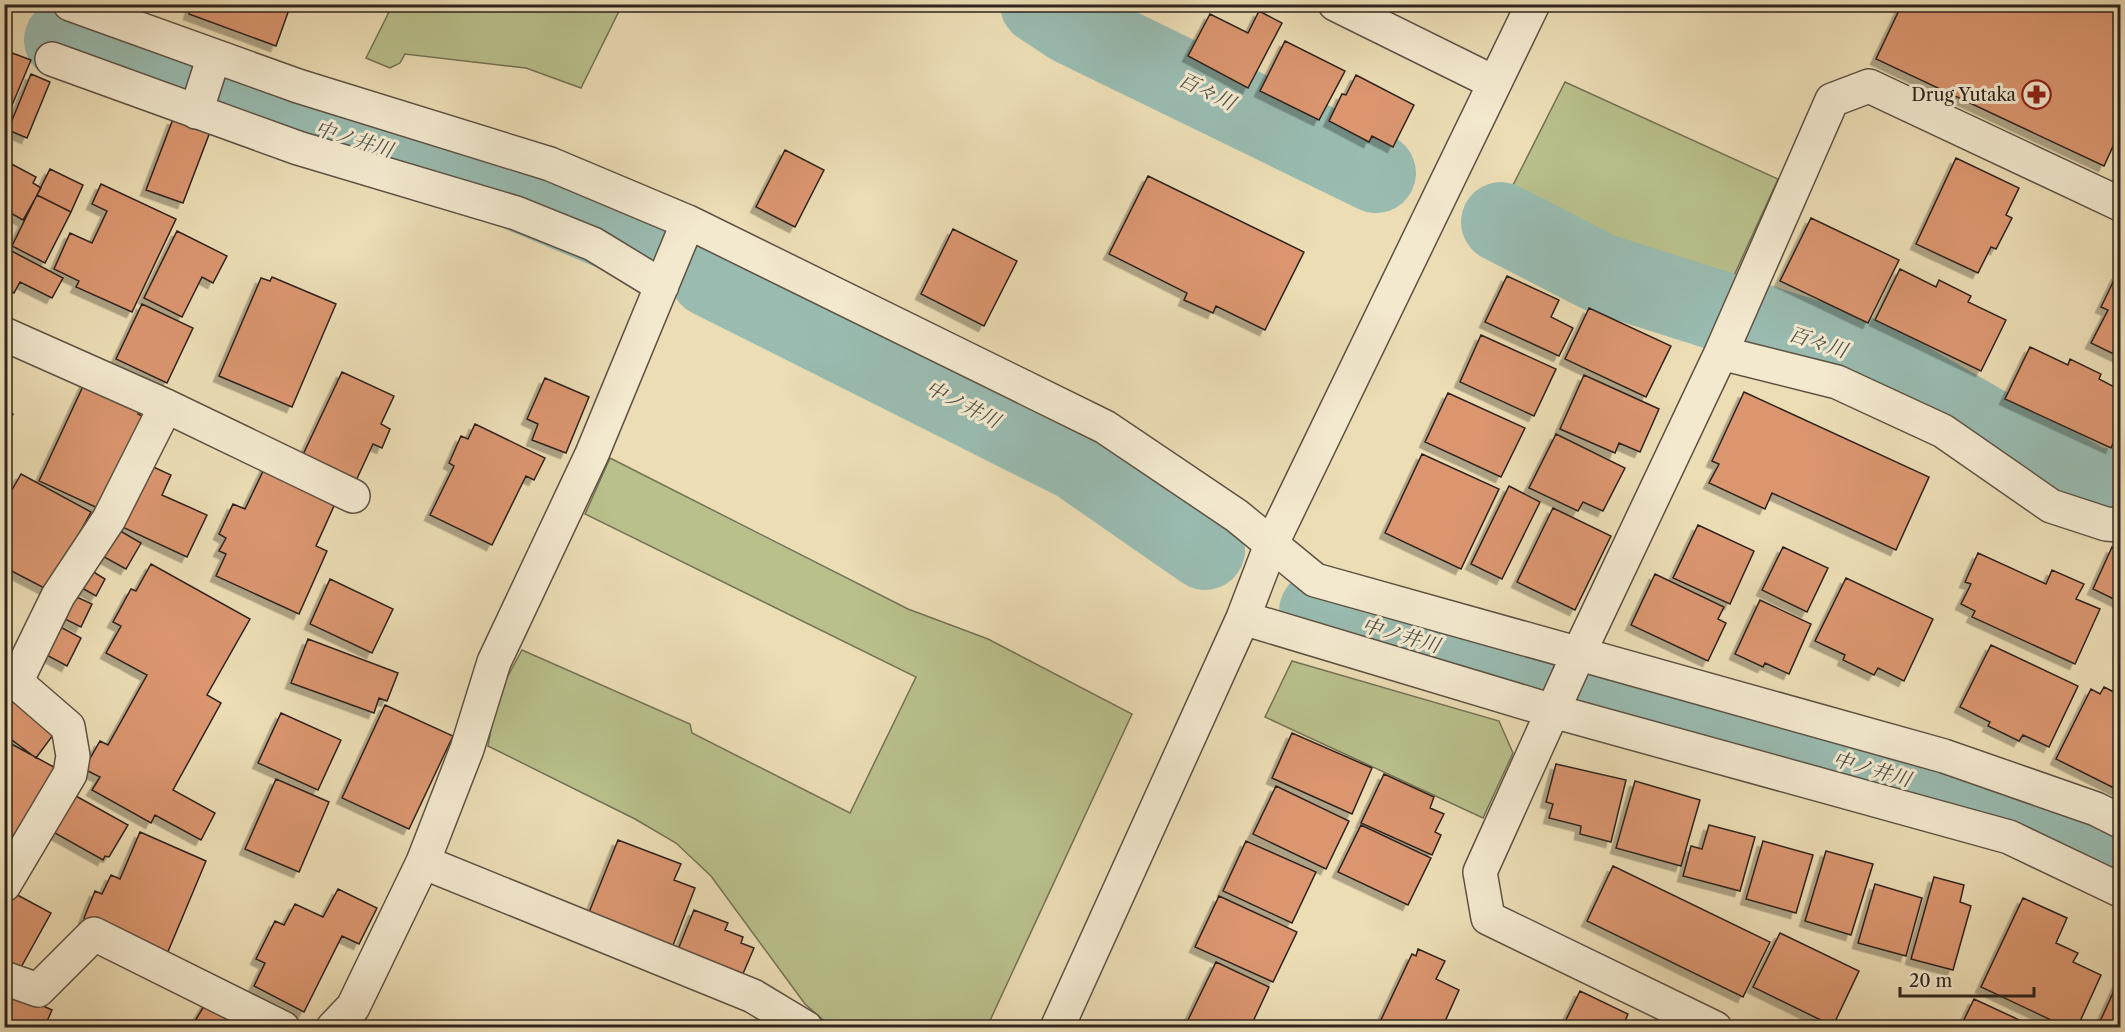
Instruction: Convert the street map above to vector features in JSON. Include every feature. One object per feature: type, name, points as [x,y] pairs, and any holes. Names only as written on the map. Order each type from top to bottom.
[{"type":"street","points":[[70,4],[298,148],[516,213],[593,244],[662,286]]},
{"type":"street","points":[[1335,4],[1493,82]]},
{"type":"street","points":[[1057,1028],[1243,618],[1271,545],[1493,82],[1533,4]]},
{"type":"street","points":[[52,59],[205,88],[298,86],[550,164],[688,222],[1105,427],[1237,516],[1315,580],[1944,756],[2096,809],[2121,821]]},
{"type":"street","points":[[1715,1028],[1488,918],[1480,872],[1578,655],[1731,330],[1832,100],[1869,86],[2121,204]]},
{"type":"street","points":[[333,1028],[353,1007],[423,862],[467,749],[494,663],[592,454],[688,222]]},
{"type":"street","points":[[1731,330],[1943,431],[2051,506],[2106,524],[2121,525]]},
{"type":"street","points":[[4,334],[166,406],[353,496]]},
{"type":"street","points":[[4,885],[70,774],[73,756],[68,727],[16,682],[58,596],[109,519],[166,406]]},
{"type":"street","points":[[1243,618],[1553,711],[2009,837],[2121,890]]},
{"type":"street","points":[[423,862],[753,996],[806,1028]]},
{"type":"street","points":[[4,978],[38,990],[94,934],[284,1028]]},
{"type":"green space","points":[[393,4],[622,5],[581,88],[526,68],[405,54],[400,63],[390,68],[366,58]]},
{"type":"green space","points":[[1565,82],[1778,179],[1732,280],[1613,242],[1510,191]]},
{"type":"green space","points":[[610,458],[908,609],[988,639],[1132,714],[987,1027],[831,1027],[805,1004],[711,876],[676,843],[635,819],[488,746],[497,696],[522,650],[690,724],[692,733],[850,813],[916,677],[585,514]]},
{"type":"green space","points":[[1292,661],[1499,721],[1513,753],[1483,818],[1265,717]]},
{"type":"building","points":[[192,4],[291,4],[276,46],[189,14]]},
{"type":"building","name":"Drug Yutaka","points":[[1902,4],[2120,4],[2120,131],[2104,166],[1876,59]]},
{"type":"building","points":[[1259,11],[1282,23],[1248,88],[1188,56],[1210,14],[1248,33]]},
{"type":"building","points":[[1285,41],[1345,71],[1319,120],[1260,91]]},
{"type":"building","points":[[4,50],[31,60],[5,122],[4,122]]},
{"type":"building","points":[[31,74],[50,82],[27,138],[8,130]]},
{"type":"building","points":[[1356,75],[1414,105],[1393,147],[1372,136],[1369,142],[1329,121],[1342,94],[1346,95]]},
{"type":"building","points":[[173,119],[210,132],[183,203],[146,190]]},
{"type":"building","points":[[785,150],[824,170],[795,227],[756,207]]},
{"type":"building","points":[[1956,158],[2019,188],[2006,215],[2012,218],[1996,249],[1991,247],[1978,273],[1916,244]]},
{"type":"building","points":[[4,160],[36,177],[33,183],[41,188],[23,220],[9,212],[9,217],[4,215]]},
{"type":"building","points":[[50,169],[83,185],[71,212],[37,195]]},
{"type":"building","points":[[1148,176],[1304,252],[1265,330],[1216,306],[1213,313],[1184,300],[1187,293],[1109,254]]},
{"type":"building","points":[[101,184],[176,219],[132,312],[76,287],[79,281],[54,269],[70,233],[92,243],[107,211],[92,204]]},
{"type":"building","points":[[37,195],[71,212],[45,263],[12,246]]},
{"type":"building","points":[[1811,218],[1899,260],[1868,323],[1780,281]]},
{"type":"building","points":[[953,229],[1017,261],[984,326],[921,294]]},
{"type":"building","points":[[177,231],[227,256],[213,283],[202,277],[182,317],[144,298]]},
{"type":"building","points":[[4,247],[63,278],[52,298],[20,282],[14,293],[4,288]]},
{"type":"building","points":[[1900,269],[1936,287],[1939,280],[1971,296],[1968,302],[2006,320],[1981,371],[1875,320]]},
{"type":"building","points":[[2117,274],[2120,276],[2120,357],[2091,343],[2108,310],[2101,307]]},
{"type":"building","points":[[1507,276],[1559,300],[1551,317],[1573,328],[1559,356],[1485,322]]},
{"type":"building","points":[[272,277],[336,304],[292,407],[219,376],[261,278],[270,281]]},
{"type":"building","points":[[142,304],[193,328],[167,383],[116,359]]},
{"type":"building","points":[[1589,308],[1671,346],[1646,397],[1565,359]]},
{"type":"building","points":[[1481,335],[1556,369],[1534,416],[1460,382]]},
{"type":"building","points":[[2030,347],[2068,365],[2070,359],[2101,374],[2099,379],[2120,390],[2120,428],[2111,448],[2005,399]]},
{"type":"building","points":[[342,372],[394,396],[381,424],[390,429],[382,448],[373,444],[354,485],[300,461]]},
{"type":"building","points":[[1584,375],[1659,409],[1640,452],[1619,443],[1615,453],[1560,429]]},
{"type":"building","points":[[545,378],[589,397],[566,453],[532,440],[538,424],[527,419]]},
{"type":"building","points":[[85,382],[141,408],[138,414],[148,419],[102,510],[39,481]]},
{"type":"building","points":[[1744,392],[1929,477],[1896,550],[1772,493],[1765,509],[1709,483],[1719,464],[1712,461]]},
{"type":"building","points":[[1448,393],[1525,428],[1501,477],[1425,442]]},
{"type":"building","points":[[4,410],[13,414],[4,429]]},
{"type":"building","points":[[475,424],[545,458],[534,480],[526,476],[492,545],[430,515],[454,466],[449,463],[461,436],[468,439]]},
{"type":"building","points":[[1556,434],[1625,468],[1603,511],[1583,502],[1578,511],[1529,488]]},
{"type":"building","points":[[1422,454],[1499,489],[1461,569],[1385,533]]},
{"type":"building","points":[[147,464],[171,475],[162,495],[207,515],[187,557],[118,525]]},
{"type":"building","points":[[266,465],[338,497],[316,546],[327,551],[299,614],[216,576],[226,554],[219,551],[226,538],[219,534],[233,504],[245,509]]},
{"type":"building","points":[[21,474],[91,512],[48,590],[4,567],[4,522],[11,509],[4,504]]},
{"type":"building","points":[[1509,486],[1540,502],[1502,579],[1471,564]]},
{"type":"building","points":[[1553,508],[1611,536],[1575,610],[1517,582]]},
{"type":"building","points":[[110,525],[141,543],[126,569],[95,552]]},
{"type":"building","points":[[1698,525],[1754,551],[1730,604],[1673,578]]},
{"type":"building","points":[[1783,547],[1828,568],[1807,612],[1762,590]]},
{"type":"building","points":[[2112,547],[2120,551],[2120,602],[2093,589]]},
{"type":"building","points":[[1978,553],[2046,584],[2052,570],[2084,584],[2076,599],[2100,609],[2075,664],[1972,617],[1975,611],[1961,604],[1971,584],[1965,582]]},
{"type":"building","points":[[151,564],[250,619],[207,695],[221,703],[173,790],[215,813],[201,840],[155,815],[151,823],[92,790],[100,777],[84,769],[100,741],[108,745],[147,675],[106,653],[121,626],[113,622],[131,589],[136,591]]},
{"type":"building","points":[[92,571],[105,579],[96,596],[82,588]]},
{"type":"building","points":[[1655,574],[1724,607],[1718,619],[1726,623],[1708,661],[1631,625]]},
{"type":"building","points":[[1846,578],[1933,619],[1904,681],[1878,668],[1874,675],[1843,660],[1845,655],[1815,641]]},
{"type":"building","points":[[330,579],[393,609],[372,653],[310,624]]},
{"type":"building","points":[[68,593],[92,604],[81,627],[57,615]]},
{"type":"building","points":[[1760,600],[1811,624],[1789,674],[1765,663],[1763,667],[1735,654]]},
{"type":"building","points":[[55,624],[81,638],[67,666],[41,652]]},
{"type":"building","points":[[308,639],[398,673],[387,701],[379,698],[374,713],[291,683]]},
{"type":"building","points":[[1991,645],[2078,686],[2049,747],[2023,735],[2019,741],[1988,726],[1990,722],[1960,707]]},
{"type":"building","points":[[2104,687],[2120,695],[2120,791],[2056,759],[2091,689],[2100,694]]},
{"type":"building","points":[[12,692],[59,727],[36,758],[4,734],[4,703]]},
{"type":"building","points":[[385,705],[453,736],[409,829],[342,798]]},
{"type":"building","points":[[281,713],[341,740],[318,790],[258,763]]},
{"type":"building","points":[[1292,733],[1372,768],[1352,814],[1272,778]]},
{"type":"building","points":[[4,740],[63,772],[4,853]]},
{"type":"building","points":[[1556,764],[1626,780],[1611,842],[1580,834],[1581,826],[1549,818],[1553,804],[1546,802]]},
{"type":"building","points":[[1384,774],[1434,797],[1430,808],[1444,814],[1435,832],[1441,835],[1432,855],[1361,823]]},
{"type":"building","points":[[276,779],[329,802],[299,872],[245,849]]},
{"type":"building","points":[[1635,781],[1700,800],[1681,866],[1616,848]]},
{"type":"building","points":[[1276,786],[1349,821],[1326,869],[1253,834]]},
{"type":"building","points":[[67,791],[128,825],[109,857],[105,856],[103,860],[46,828]]},
{"type":"building","points":[[1361,825],[1431,858],[1408,905],[1338,872]]},
{"type":"building","points":[[1709,825],[1755,837],[1740,891],[1683,876],[1691,846],[1702,849]]},
{"type":"building","points":[[140,832],[206,861],[167,954],[84,918],[95,891],[102,894],[111,875],[120,879]]},
{"type":"building","points":[[618,840],[681,864],[674,880],[695,888],[672,948],[588,915]]},
{"type":"building","points":[[1246,841],[1316,872],[1292,923],[1223,891]]},
{"type":"building","points":[[1763,841],[1813,855],[1796,913],[1746,899]]},
{"type":"building","points":[[1826,851],[1873,864],[1851,935],[1805,921]]},
{"type":"building","points":[[1613,866],[1770,942],[1743,997],[1587,921]]},
{"type":"building","points":[[1934,877],[1964,885],[1960,902],[1971,906],[1953,970],[1911,959]]},
{"type":"building","points":[[1875,884],[1922,898],[1906,956],[1858,943]]},
{"type":"building","points":[[338,889],[377,908],[359,944],[342,936],[304,1012],[254,986],[265,963],[256,959],[275,921],[284,925],[295,904],[323,917]]},
{"type":"building","points":[[10,891],[51,913],[20,969],[4,960],[4,902]]},
{"type":"building","points":[[1219,896],[1297,932],[1273,982],[1195,947]]},
{"type":"building","points":[[2023,898],[2067,918],[2056,943],[2078,953],[2073,962],[2101,975],[2077,1028],[2068,1028],[1981,987]]},
{"type":"building","points":[[694,910],[728,923],[725,930],[743,937],[741,943],[754,948],[739,983],[675,957]]},
{"type":"building","points":[[1780,933],[1859,971],[1833,1026],[1753,987]]},
{"type":"building","points":[[1418,949],[1445,961],[1436,979],[1459,990],[1442,1028],[1388,1028],[1379,1024],[1412,954],[1416,956]]},
{"type":"building","points":[[1216,962],[1269,987],[1250,1028],[1199,1028],[1187,1022]]},
{"type":"building","points":[[2118,982],[2120,983],[2120,1028],[2097,1028]]},
{"type":"building","points":[[1580,991],[1628,1014],[1622,1028],[1562,1028]]},
{"type":"building","points":[[14,993],[52,1010],[44,1028],[4,1028],[4,999],[10,1001]]},
{"type":"building","points":[[1974,999],[2028,1024],[2026,1028],[1960,1028]]},
{"type":"building","points":[[207,1001],[246,1023],[243,1028],[206,1028],[195,1021]]},
{"type":"waterway","name":"百々川","points":[[1040,4],[1072,25],[1376,173]]},
{"type":"waterway","name":"中ノ井川","points":[[64,40],[339,136],[482,176],[642,243]]},
{"type":"waterway","name":"百々川","points":[[1501,222],[1600,273],[1867,358],[2089,486],[2120,491]]},
{"type":"waterway","name":"中ノ井川","points":[[710,277],[1077,461],[1205,550]]},
{"type":"waterway","name":"中ノ井川","points":[[1319,611],[1519,670]]},
{"type":"waterway","name":"中ノ井川","points":[[1617,697],[2024,812],[2120,858]]},
{"type":"place","name":"Drug Yutaka","points":[[2037,95]]}]
